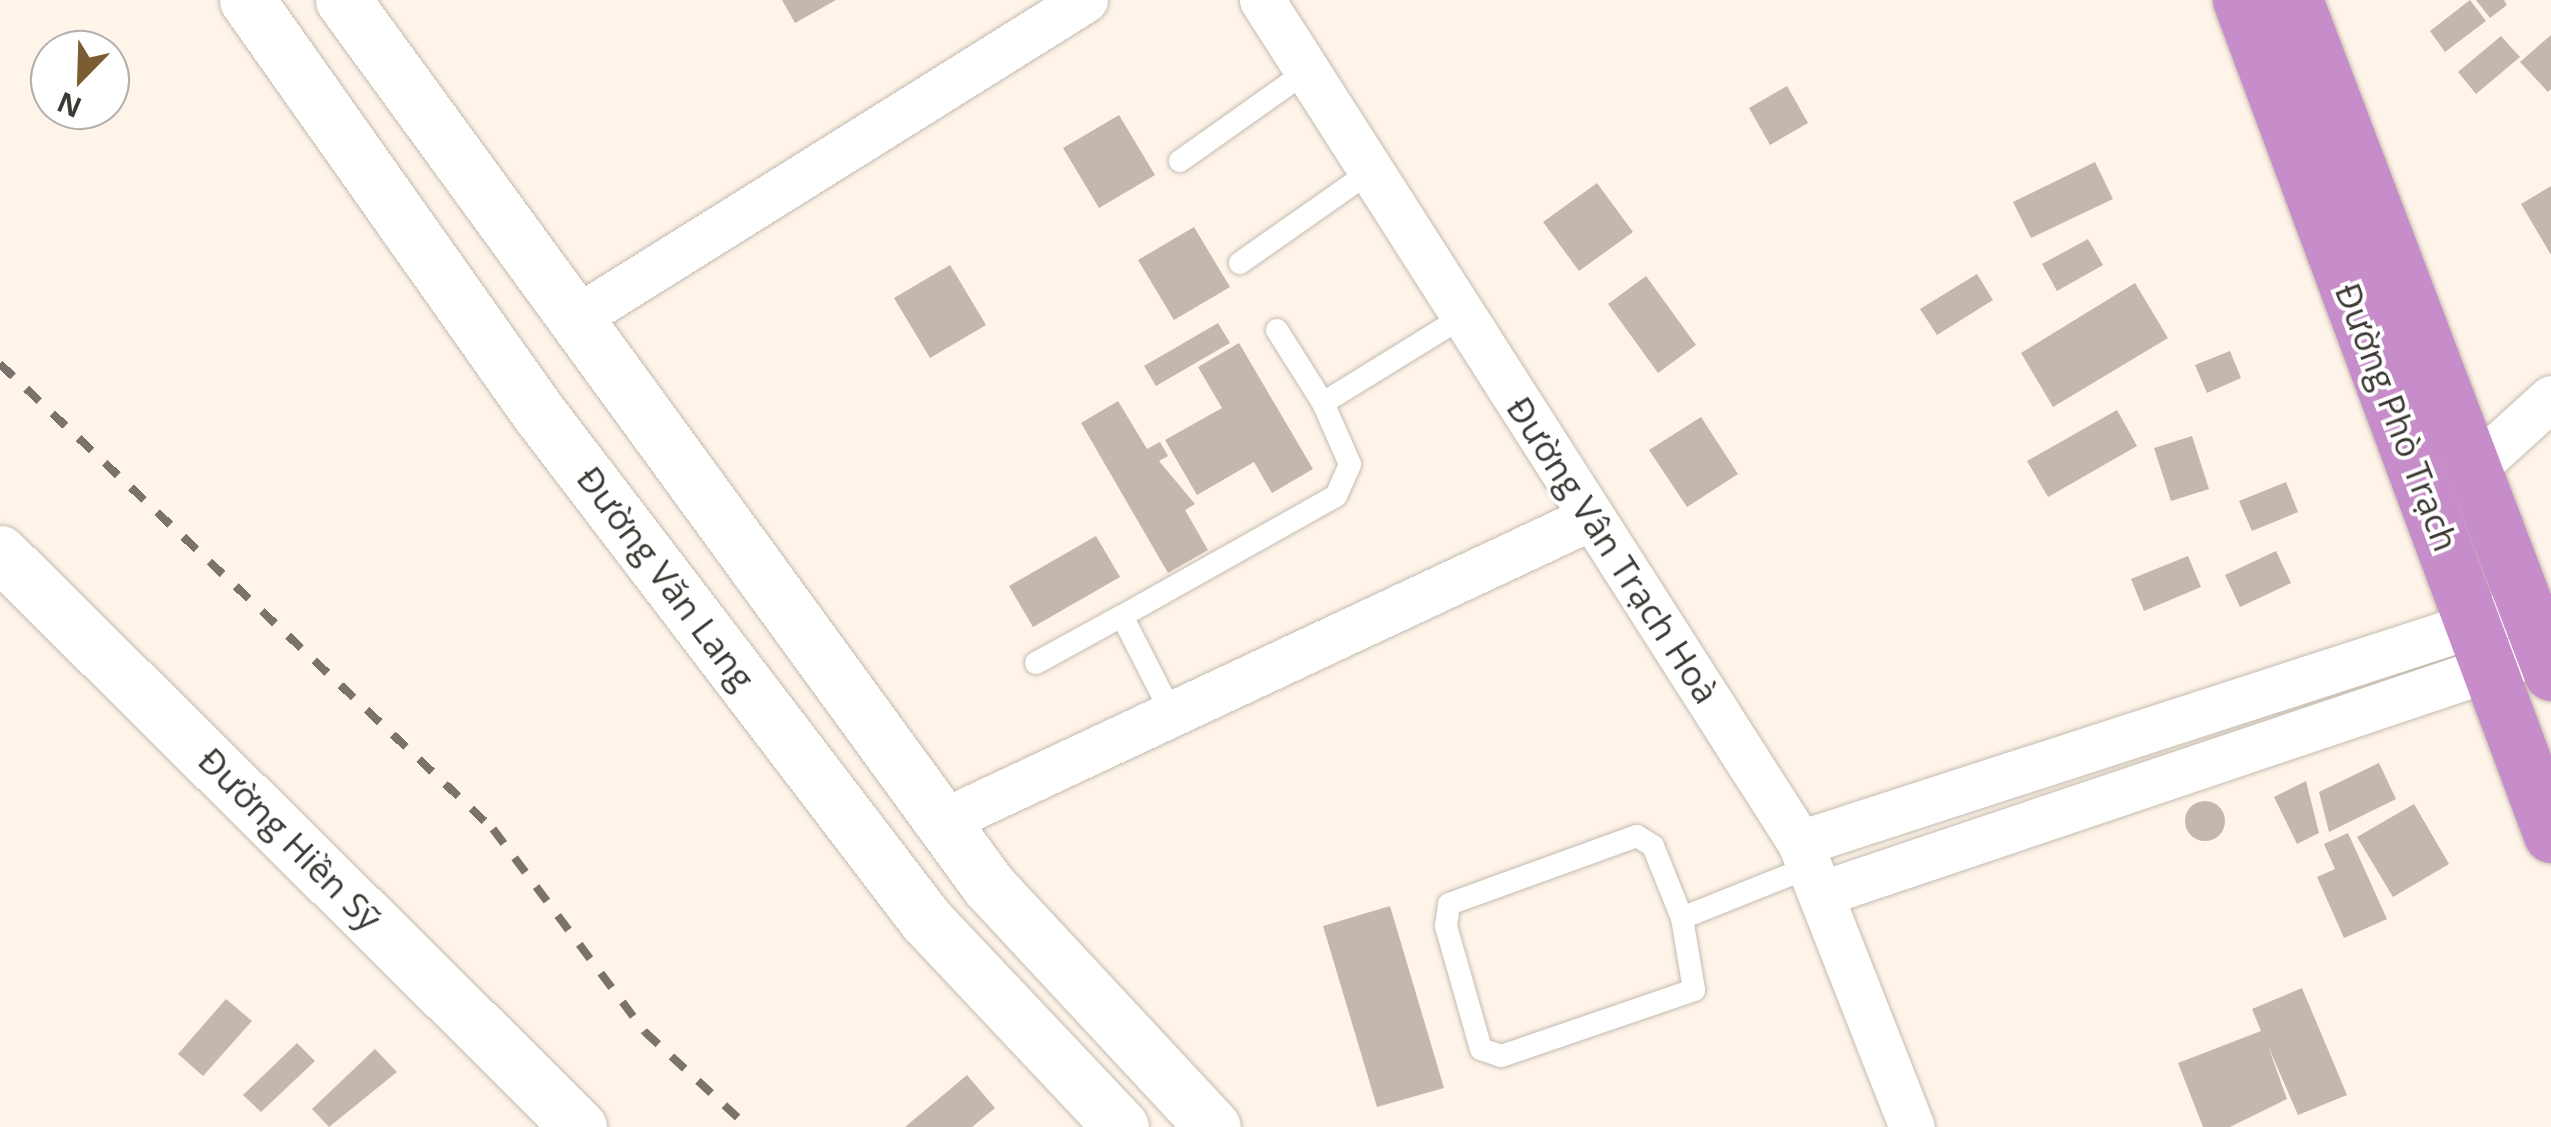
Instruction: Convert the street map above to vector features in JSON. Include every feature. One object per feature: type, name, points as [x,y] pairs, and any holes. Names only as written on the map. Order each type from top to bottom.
[{"type":"highway","name":"Đường Phò Trạch","points":[[2240,0],[2484,646],[2551,835]]},
{"type":"highway","name":"Đường Phò Trạch","points":[[2294,0],[2540,643]]},
{"type":"street","name":"Đường Văn Lang","points":[[247,0],[538,412],[926,920],[1121,1127]]},
{"type":"street","points":[[343,0],[571,322],[941,822],[1213,1127]]},
{"type":"street","points":[[571,322],[1086,0]]},
{"type":"street","name":"Đường Vân Trạch Hoà","points":[[1262,0],[1813,867],[1912,1127]]},
{"type":"street","points":[[2474,468],[2551,398]]},
{"type":"street","points":[[941,822],[1592,517]]},
{"type":"street","name":"Đường Hiền Sỹ","points":[[0,553],[579,1127]]},
{"type":"street","points":[[1813,867],[2484,646],[2540,643]]},
{"type":"lane","points":[[1180,161],[1307,71]]},
{"type":"lane","points":[[1240,264],[1371,171]]},
{"type":"lane","points":[[1323,403],[1464,316]]},
{"type":"lane","points":[[1036,662],[1336,496],[1350,464],[1323,403],[1277,330]]},
{"type":"lane","points":[[1122,616],[1172,716]]},
{"type":"lane","points":[[1637,836],[1652,846],[1682,918],[1698,972],[1686,996],[1501,1056],[1476,1042],[1446,926],[1457,894],[1637,836]]},
{"type":"lane","points":[[1682,918],[1813,867]]},
{"type":"building","points":[[782,0],[836,0],[795,23]]},
{"type":"building","points":[[2470,0],[2486,21],[2445,52],[2430,31]]},
{"type":"building","points":[[2476,0],[2504,0],[2507,5],[2490,18]]},
{"type":"building","points":[[2551,35],[2551,89],[2548,92],[2520,62]]},
{"type":"building","points":[[2501,36],[2520,57],[2476,94],[2458,72]]},
{"type":"building","points":[[1787,86],[1808,123],[1770,145],[1749,108]]},
{"type":"building","points":[[1119,115],[1155,175],[1099,208],[1063,148]]},
{"type":"building","points":[[2095,162],[2113,199],[2031,238],[2013,202]]},
{"type":"building","points":[[1597,183],[1633,232],[1579,271],[1543,222]]},
{"type":"building","points":[[2551,186],[2551,255],[2521,204]]},
{"type":"building","points":[[1194,227],[1230,287],[1174,320],[1138,260]]},
{"type":"building","points":[[2088,239],[2103,265],[2057,291],[2042,264]]},
{"type":"building","points":[[950,265],[986,325],[930,358],[894,298]]},
{"type":"building","points":[[1977,274],[1993,300],[1937,335],[1920,309]]},
{"type":"building","points":[[1646,276],[1696,345],[1658,373],[1608,304]]},
{"type":"building","points":[[2135,283],[2168,338],[2053,407],[2021,353]]},
{"type":"building","points":[[1218,323],[1230,343],[1156,386],[1144,366]]},
{"type":"building","points":[[1239,343],[1313,469],[1272,493],[1254,462],[1197,495],[1165,440],[1222,408],[1198,367]]},
{"type":"building","points":[[2230,351],[2241,378],[2207,393],[2195,365]]},
{"type":"building","points":[[1118,401],[1147,449],[1160,442],[1168,456],[1159,461],[1195,504],[1185,510],[1208,550],[1168,573],[1081,423]]},
{"type":"building","points":[[2117,410],[2137,446],[2048,497],[2027,461]]},
{"type":"building","points":[[1701,417],[1738,474],[1687,507],[1649,450]]},
{"type":"building","points":[[2192,436],[2209,489],[2171,501],[2154,448]]},
{"type":"building","points":[[2286,482],[2298,512],[2252,531],[2239,501]]},
{"type":"building","points":[[1096,536],[1120,577],[1033,627],[1009,586]]},
{"type":"building","points":[[2276,551],[2291,583],[2240,607],[2225,575]]},
{"type":"building","points":[[2188,556],[2201,587],[2144,611],[2131,579]]},
{"type":"building","points":[[2379,763],[2396,799],[2329,832],[2319,792]]},
{"type":"building","points":[[2306,781],[2319,833],[2297,844],[2274,797]]},
{"type":"building","points":[[2205,801],[2219,807],[2225,821],[2219,835],[2205,841],[2191,835],[2185,821],[2191,807]]},
{"type":"building","points":[[2414,804],[2449,864],[2393,897],[2357,837]]},
{"type":"building","points":[[2348,833],[2387,919],[2344,938],[2317,877],[2335,869],[2324,844]]},
{"type":"building","points":[[1390,906],[1444,1088],[1377,1107],[1323,926]]},
{"type":"building","points":[[2302,988],[2347,1095],[2298,1115],[2268,1046],[2287,1099],[2230,1127],[2203,1127],[2178,1063],[2261,1031],[2252,1009]]},
{"type":"building","points":[[226,999],[252,1021],[203,1076],[178,1054]]},
{"type":"building","points":[[297,1043],[315,1061],[261,1112],[243,1095]]},
{"type":"building","points":[[375,1049],[397,1072],[329,1127],[312,1109]]},
{"type":"building","points":[[967,1075],[995,1108],[972,1127],[905,1127]]},
{"type":"railway","points":[[0,364],[493,829],[645,1032],[748,1127]]}]
